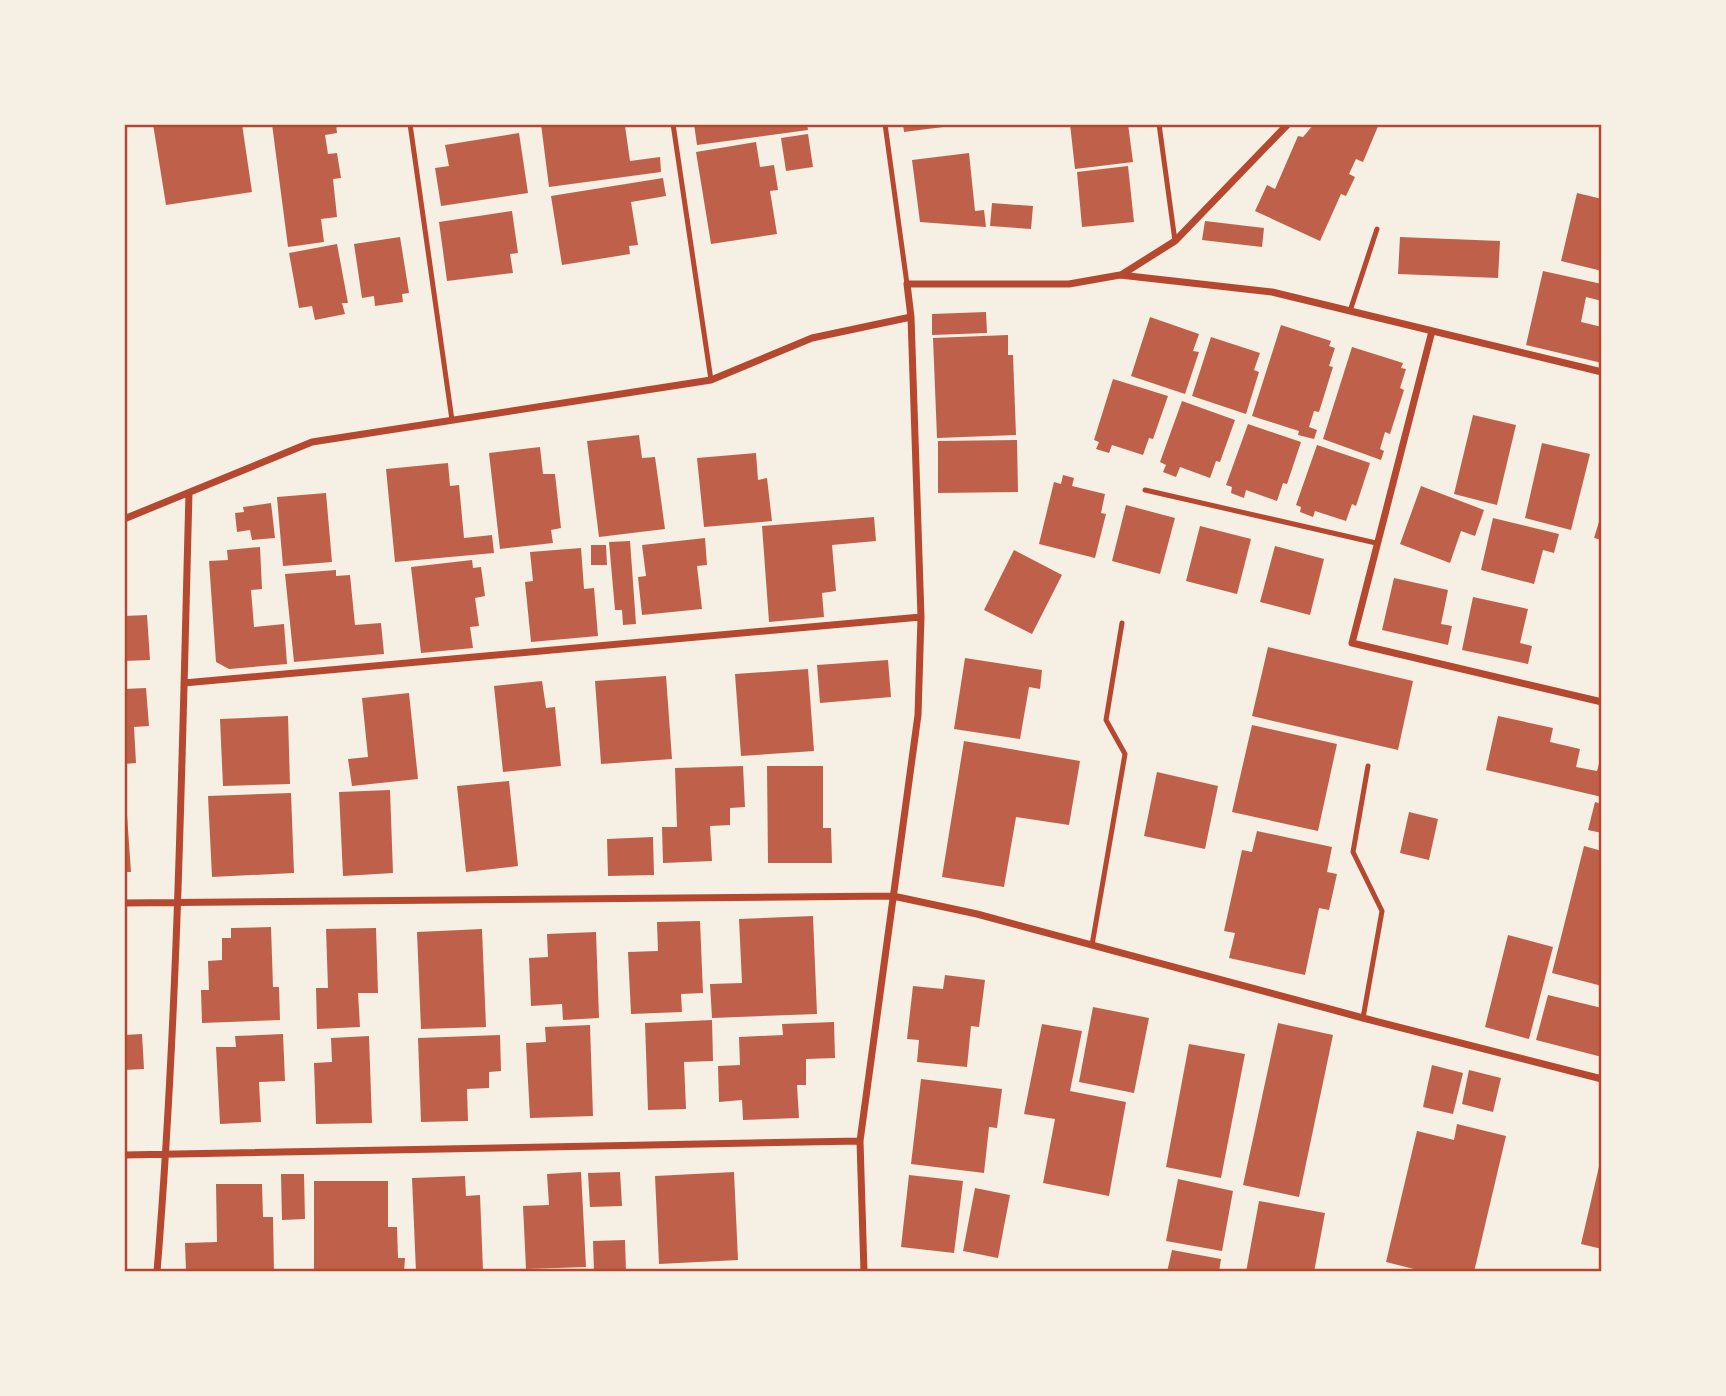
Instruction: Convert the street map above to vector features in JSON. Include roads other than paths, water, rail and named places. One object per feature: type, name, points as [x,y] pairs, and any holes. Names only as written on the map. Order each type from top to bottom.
[{"type":"street","points":[[1120,275],[1175,241],[1289,124]]},
{"type":"street","points":[[864,1272],[860,1141],[918,715],[921,617],[911,317],[907,284],[1069,285],[1120,275],[1272,292],[1602,372]]},
{"type":"street","points":[[124,519],[312,442],[711,380],[812,338],[911,317]]},
{"type":"street","points":[[1432,331],[1352,643],[1602,702]]},
{"type":"street","points":[[157,1272],[167,1154],[178,902],[189,493]]},
{"type":"street","points":[[184,683],[921,617]]},
{"type":"street","points":[[124,904],[893,896],[977,914],[1602,1079]]},
{"type":"street","points":[[124,1155],[860,1141]]},
{"type":"lane","points":[[410,124],[452,420]]},
{"type":"lane","points":[[673,124],[711,380]]},
{"type":"lane","points":[[885,124],[907,284]]},
{"type":"lane","points":[[1158,124],[1175,241]]},
{"type":"lane","points":[[1350,311],[1377,229]]},
{"type":"lane","points":[[1145,490],[1377,543]]},
{"type":"lane","points":[[1091,945],[1125,754],[1106,720],[1122,623]]},
{"type":"lane","points":[[1363,1018],[1382,911],[1353,852],[1368,766]]}]
